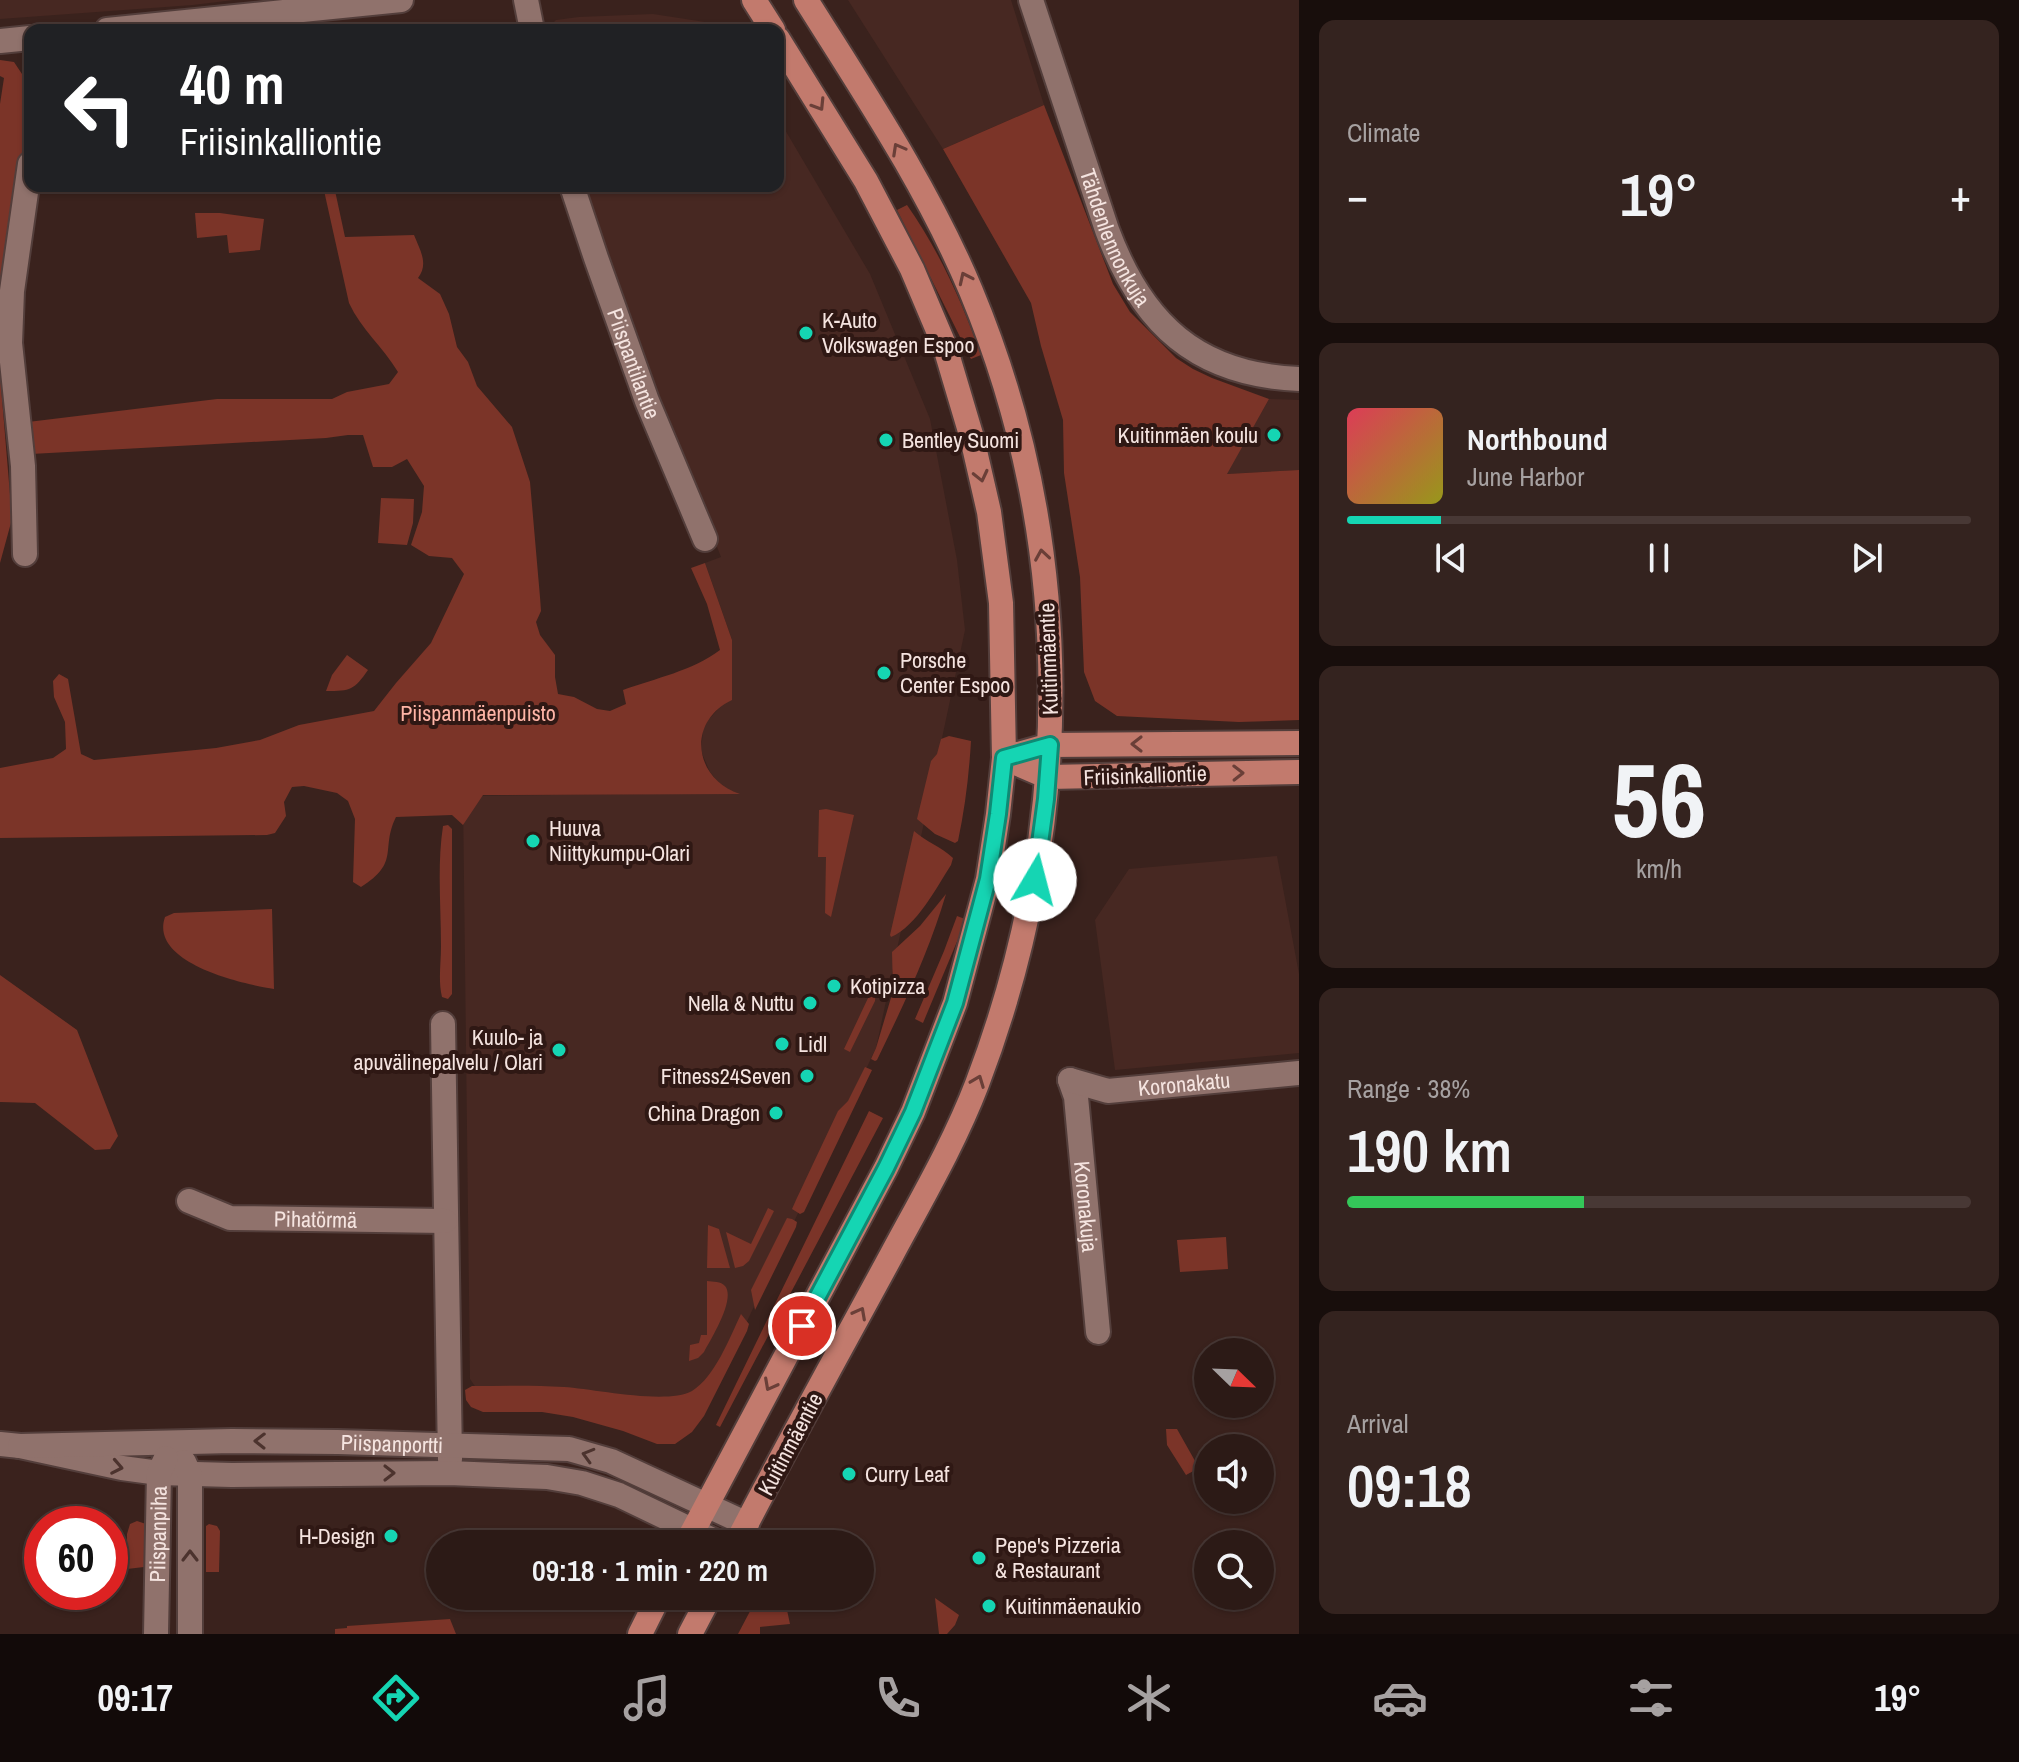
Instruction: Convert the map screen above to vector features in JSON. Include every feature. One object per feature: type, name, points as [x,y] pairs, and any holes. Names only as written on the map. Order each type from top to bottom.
[{"type":"main road","points":[[754,0],[769,24]]},
{"type":"main road","name":"Kuitinmäentie","points":[[744,1530],[946,1154],[977,1086],[1001,1013],[1035,880],[1050,745],[1051,672],[1044,572],[1030,484],[1007,390],[971,290],[936,217],[889,132],[806,0]]},
{"type":"main road","name":"Kuitinmäentie","points":[[694,1530],[886,1168],[934,1060],[955,1003],[988,879],[1004,758],[1001,603],[989,512],[972,438],[945,347],[912,269],[866,181],[784,49]]},
{"type":"main road","name":"Friisinkalliontie","points":[[1004,758],[1050,745],[1299,743]]},
{"type":"main road","name":"Friisinkalliontie","points":[[1004,758],[1048,777],[1299,772]]},
{"type":"main road","points":[[640,1634],[652,1610]]},
{"type":"main road","points":[[690,1634],[703,1610]]},
{"type":"street","points":[[166,24],[401,0]]},
{"type":"street","points":[[526,0],[531,24]]},
{"type":"street","name":"Tähdenlennonkuja","points":[[1031,0],[1111,241],[1133,288],[1155,318],[1179,341],[1206,357],[1235,370],[1269,378],[1299,379]]},
{"type":"street","points":[[0,41],[24,39]]},
{"type":"street","points":[[25,554],[23,466],[10,343],[12,291],[26,192]]},
{"type":"street","name":"Piispantilantie","points":[[574,192],[647,401],[705,539]]},
{"type":"street","points":[[443,1024],[449,1473]]},
{"type":"street","name":"Koronakatu","points":[[1070,1080],[1108,1091],[1299,1073]]},
{"type":"street","name":"Koronakuja","points":[[1070,1080],[1076,1097],[1098,1332]]},
{"type":"street","name":"Pihatörmä","points":[[189,1201],[230,1218],[445,1221]]},
{"type":"street","name":"Piispanpiha","points":[[156,1634],[159,1473],[175,1442]]},
{"type":"street","name":"Piispanpiha","points":[[175,1442],[190,1475],[190,1634]]},
{"type":"street","name":"Piispanportti","points":[[10,1445],[338,1442],[569,1449],[611,1461],[706,1506],[737,1530]]},
{"type":"street","name":"Piispanportti","points":[[10,1445],[122,1468],[190,1475],[449,1473],[547,1477],[582,1483],[619,1495],[677,1530]]},
{"type":"shaded area","points":[[0,0],[234,0],[0,19]]},
{"type":"shaded area","points":[[848,0],[1011,0],[1044,105],[943,149]]},
{"type":"shaded area","points":[[653,14],[718,24],[552,24],[556,20]]},
{"type":"shaded area","points":[[784,128],[870,274],[930,419],[957,560],[965,630],[876,1048],[724,1370],[691,1399],[481,1395],[470,1379],[463,796],[737,793],[717,781],[701,751],[703,730],[722,705],[732,640],[705,563],[721,557],[665,416],[585,192],[784,192]]},
{"type":"shaded area","name":"Kuitinmäen koulu","points":[[1269,399],[1299,400],[1299,470],[1226,474]]},
{"type":"shaded area","points":[[1277,856],[1299,974],[1299,1053],[1115,1070],[1095,920],[1129,869]]},
{"type":"green space","points":[[0,60],[14,62],[24,77],[24,151],[0,297],[0,104],[4,78],[0,76]]},
{"type":"green space","points":[[1044,105],[1113,284],[1130,312],[1176,358],[1193,369],[1269,399],[1227,474],[1299,470],[1299,720],[1239,722],[1117,716],[1095,701],[1084,672],[1080,577],[1064,473],[1063,420],[1031,303],[943,149]]},
{"type":"green space","name":"Piispanmäenpuisto","points":[[324,192],[335,192],[345,237],[414,235],[423,262],[418,278],[440,294],[449,314],[457,347],[468,362],[477,386],[512,427],[530,482],[541,611],[536,622],[540,635],[555,655],[558,694],[610,711],[626,704],[623,690],[686,669],[720,650],[707,604],[691,568],[705,563],[732,640],[732,700],[717,710],[707,722],[702,735],[702,750],[713,776],[725,787],[740,794],[483,795],[463,825],[452,815],[396,817],[389,838],[388,855],[381,870],[361,887],[353,882],[355,819],[348,801],[337,793],[304,786],[292,787],[284,802],[286,816],[275,833],[267,835],[0,838],[0,768],[53,758],[66,749],[65,722],[54,697],[53,681],[59,674],[68,679],[81,754],[94,760],[216,748],[260,740],[299,725],[374,711],[431,643],[464,574],[452,558],[429,556],[411,545],[422,512],[424,486],[407,459],[392,467],[373,467],[363,435],[31,454],[28,422],[217,399],[332,399],[347,392],[389,384],[398,372],[349,303]]},
{"type":"green space","points":[[907,205],[949,278],[981,355],[971,359],[897,210]]},
{"type":"green space","points":[[195,213],[264,219],[260,250],[229,253],[227,235],[197,238]]},
{"type":"green space","points":[[0,354],[12,519],[0,563]]},
{"type":"green space","points":[[381,498],[414,499],[413,523],[407,545],[378,543]]},
{"type":"green space","points":[[347,655],[368,670],[351,688],[326,691],[332,675]]},
{"type":"green space","points":[[949,736],[971,741],[965,804],[958,841],[955,843],[935,834],[917,819],[931,761],[937,754],[941,739]]},
{"type":"green space","points":[[819,810],[854,815],[831,917],[825,913],[826,857],[818,857]]},
{"type":"green space","points":[[448,825],[452,829],[452,994],[448,999],[442,997],[440,984],[440,871],[443,826]]},
{"type":"green space","points":[[914,831],[953,858],[917,915],[891,937],[890,935]]},
{"type":"green space","points":[[946,894],[915,978],[875,1061],[871,1059],[893,991],[892,952],[920,926]]},
{"type":"green space","points":[[272,909],[274,989],[221,976],[184,959],[171,947],[164,933],[165,917],[174,913]]},
{"type":"green space","points":[[957,916],[965,919],[961,932],[923,1023],[915,1019]]},
{"type":"green space","points":[[0,975],[77,1030],[118,1136],[110,1149],[95,1150],[35,1103],[0,1102]]},
{"type":"green space","points":[[877,979],[875,1001],[850,1052],[844,1049]]},
{"type":"green space","points":[[865,1067],[872,1070],[804,1212],[800,1214],[792,1209],[838,1111],[848,1101]]},
{"type":"green space","points":[[869,1111],[883,1118],[720,1427],[716,1425]]},
{"type":"green space","points":[[768,1208],[774,1211],[749,1261],[735,1268],[726,1232],[751,1244]]},
{"type":"green space","points":[[787,1218],[797,1222],[796,1227],[755,1310],[751,1290]]},
{"type":"green space","points":[[708,1225],[719,1229],[730,1268],[707,1268]]},
{"type":"green space","points":[[1226,1237],[1228,1269],[1180,1272],[1177,1240]]},
{"type":"green space","points":[[707,1281],[725,1286],[728,1292],[725,1309],[704,1352],[689,1361],[690,1345],[699,1343],[701,1335],[707,1335]]},
{"type":"green space","points":[[741,1314],[749,1324],[747,1331],[704,1416],[692,1432],[675,1444],[657,1444],[573,1417],[542,1412],[483,1412],[471,1407],[466,1400],[465,1390],[472,1386],[552,1386],[630,1395],[680,1395],[692,1391],[708,1376]]},
{"type":"green space","points":[[1166,1429],[1177,1429],[1194,1459],[1194,1471],[1186,1475],[1167,1445]]},
{"type":"green space","points":[[137,1521],[146,1524],[144,1567],[128,1569],[130,1524]]},
{"type":"green space","points":[[206,1526],[217,1526],[220,1531],[219,1572],[206,1572]]},
{"type":"green space","points":[[935,1598],[959,1615],[947,1634],[939,1634]]},
{"type":"green space","points":[[751,1610],[787,1610],[790,1624],[760,1627],[760,1634],[738,1634]]},
{"type":"green space","points":[[450,1619],[456,1634],[335,1634],[335,1629],[347,1626]]},
{"type":"place","name":"K-Auto Volkswagen Espoo","points":[[806,333]]},
{"type":"place","name":"Kuitinmäen koulu","points":[[1274,435]]},
{"type":"place","name":"Bentley Suomi","points":[[886,440]]},
{"type":"place","name":"Porsche Center Espoo","points":[[884,673]]},
{"type":"place","name":"Huuva Niittykumpu-Olari","points":[[533,841]]},
{"type":"place","name":"Kotipizza","points":[[834,986]]},
{"type":"place","name":"Nella & Nuttu","points":[[810,1003]]},
{"type":"place","name":"Lidl","points":[[782,1044]]},
{"type":"place","name":"Kuulo- ja apuvälinepalvelu / Olari","points":[[559,1050]]},
{"type":"place","name":"Fitness24Seven","points":[[807,1076]]},
{"type":"place","name":"China Dragon","points":[[776,1113]]},
{"type":"place","name":"Curry Leaf","points":[[849,1474]]},
{"type":"place","name":"H-Design","points":[[391,1536]]},
{"type":"place","name":"Pepe's Pizzeria & Restaurant","points":[[979,1558]]},
{"type":"place","name":"Kuitinmäenaukio","points":[[989,1606]]},
{"type":"route","points":[[802,1326],[913,1112],[955,1003],[988,879],[1004,758],[1050,745],[1035,880]]}]
